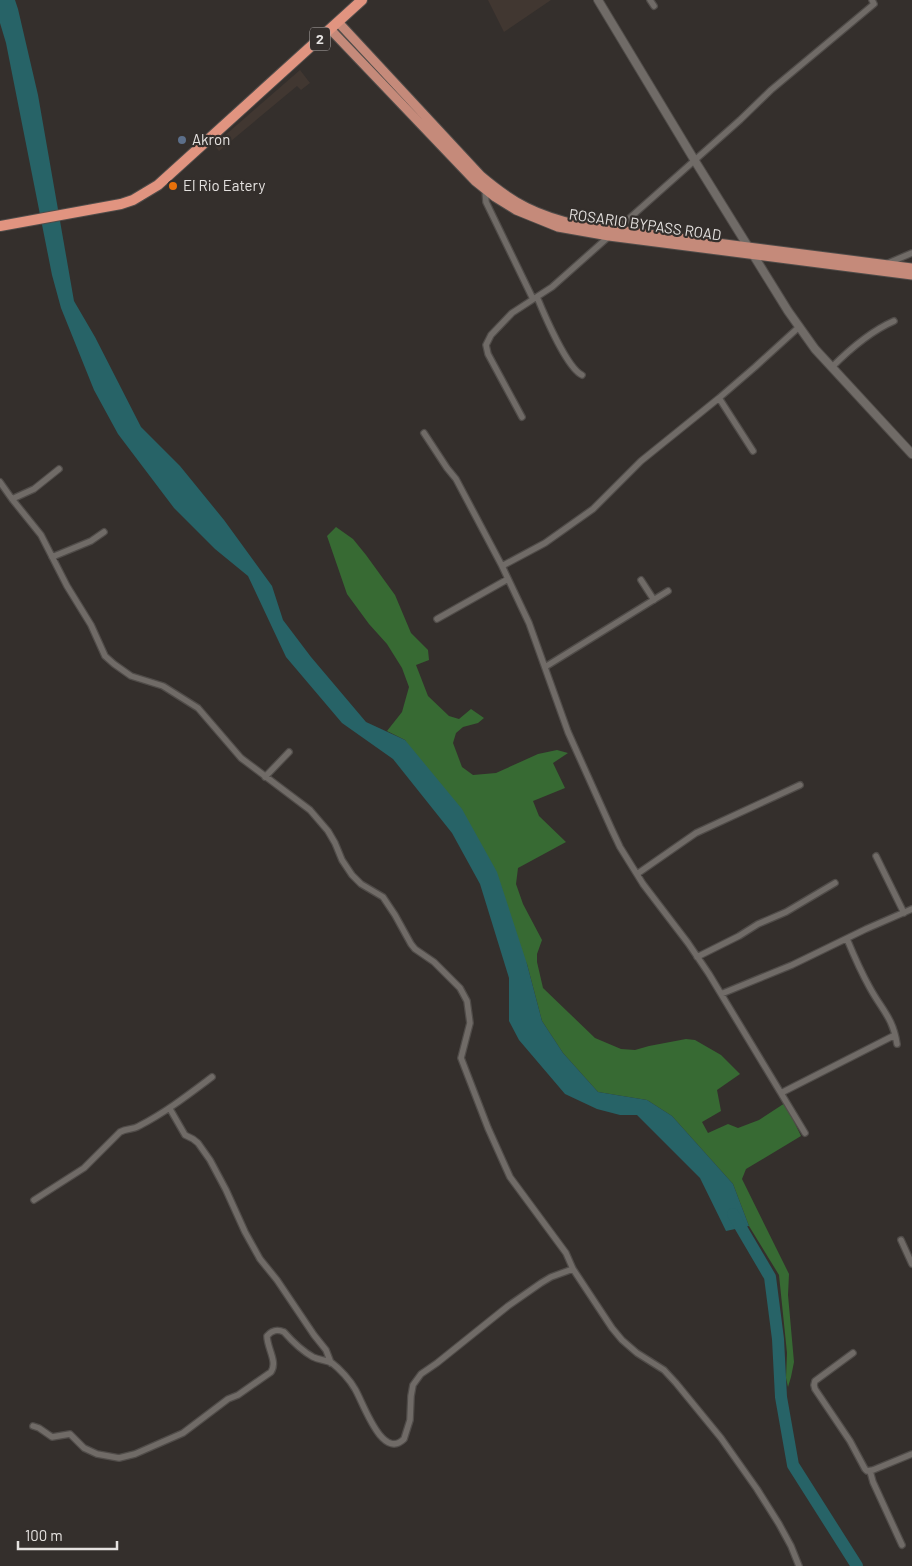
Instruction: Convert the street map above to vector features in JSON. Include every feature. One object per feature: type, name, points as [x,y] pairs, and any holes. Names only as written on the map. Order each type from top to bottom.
[{"type":"highway","name":"2","points":[[0,226],[107,207],[133,200],[158,185],[362,0]]},
{"type":"main road","name":"ROSARIO BYPASS ROAD","points":[[334,26],[475,181],[516,210],[538,220],[558,227],[912,268]]},
{"type":"main road","name":"ROSARIO BYPASS ROAD","points":[[334,26],[498,191],[516,203],[539,214],[612,233]]},
{"type":"main road","name":"ROSARIO BYPASS ROAD","points":[[750,250],[912,275]]},
{"type":"street","points":[[598,0],[694,161],[799,326],[816,349],[912,454]]},
{"type":"street","points":[[650,0],[654,6]]},
{"type":"street","points":[[522,418],[488,354],[486,345],[491,335],[512,313],[552,287],[782,80],[874,4],[872,0]]},
{"type":"street","points":[[485,189],[486,202],[535,298],[573,369],[582,375]]},
{"type":"street","points":[[885,265],[912,253]]},
{"type":"street","points":[[832,367],[882,327],[894,321]]},
{"type":"street","points":[[502,566],[545,543],[594,509],[641,461],[755,368],[799,326]]},
{"type":"street","points":[[719,398],[753,452]]},
{"type":"street","points":[[424,433],[456,480],[502,566],[529,623],[568,732],[612,830],[637,874],[697,956],[805,1132]]},
{"type":"street","points":[[12,499],[34,489],[59,469]]},
{"type":"street","points":[[0,482],[38,529],[67,586],[91,625],[109,660],[131,676],[163,686],[198,708],[241,758],[301,803],[317,818],[328,831],[352,876],[361,884],[383,897],[411,944],[448,975],[466,997],[470,1023],[460,1056],[488,1128],[510,1177],[566,1253],[573,1270],[612,1328],[637,1354],[664,1370],[721,1438],[779,1524],[799,1566]]},
{"type":"street","points":[[52,557],[91,541],[104,532]]},
{"type":"street","points":[[437,619],[508,580]]},
{"type":"street","points":[[641,580],[654,600]]},
{"type":"street","points":[[545,667],[668,591]]},
{"type":"street","points":[[265,777],[289,752]]},
{"type":"street","points":[[637,874],[696,833],[800,784]]},
{"type":"street","points":[[876,856],[904,913]]},
{"type":"street","points":[[697,956],[758,924],[786,912],[835,883]]},
{"type":"street","points":[[721,994],[792,965],[912,909]]},
{"type":"street","points":[[847,939],[858,965],[892,1023],[896,1044]]},
{"type":"street","points":[[781,1093],[895,1035]]},
{"type":"street","points":[[34,1200],[84,1168],[120,1132],[125,1129],[136,1128],[170,1109],[212,1077]]},
{"type":"street","points":[[170,1109],[185,1135],[198,1143],[210,1160],[245,1232],[260,1258],[326,1350],[331,1363],[355,1389],[367,1416],[378,1432],[390,1444],[399,1444],[404,1440],[410,1420],[413,1385],[421,1374],[508,1306],[541,1283],[551,1277],[573,1270]]},
{"type":"street","points":[[901,1240],[912,1264]]},
{"type":"street","points":[[33,1426],[40,1428],[52,1437],[70,1434],[84,1448],[97,1454],[113,1458],[126,1457],[183,1433],[228,1399],[238,1395],[271,1372],[274,1368],[274,1363],[268,1346],[267,1336],[276,1330],[284,1332],[303,1351],[314,1358],[331,1363]]},
{"type":"street","points":[[853,1353],[815,1381],[815,1390],[850,1441],[865,1469],[870,1471],[912,1454]]},
{"type":"street","points":[[870,1471],[873,1482],[902,1545]]},
{"type":"shaded area","points":[[488,0],[551,0],[504,32]]},
{"type":"shaded area","points":[[300,70],[310,83],[301,90],[297,86],[219,151],[214,145]]},
{"type":"green space","points":[[336,527],[353,539],[366,555],[395,595],[411,633],[428,650],[429,660],[416,665],[428,696],[449,716],[459,719],[471,709],[484,718],[478,723],[463,727],[456,733],[453,743],[462,767],[473,775],[496,773],[538,754],[557,750],[568,753],[553,763],[565,788],[533,801],[539,816],[566,842],[518,868],[516,884],[523,904],[542,940],[537,954],[537,962],[543,988],[595,1038],[621,1049],[635,1050],[686,1039],[695,1040],[721,1055],[740,1074],[717,1090],[721,1111],[702,1122],[708,1133],[728,1124],[738,1128],[759,1120],[785,1103],[801,1136],[746,1169],[742,1179],[789,1274],[788,1295],[794,1362],[788,1387],[786,1378],[787,1353],[779,1275],[749,1226],[733,1184],[672,1116],[647,1100],[598,1092],[563,1053],[542,1021],[527,964],[405,740],[387,731],[402,712],[409,687],[402,668],[387,644],[369,624],[347,594],[327,536]]},
{"type":"water","points":[[0,0],[15,0],[18,9],[38,95],[74,301],[95,337],[141,427],[180,466],[224,520],[272,586],[283,620],[311,657],[366,722],[405,740],[462,809],[497,872],[527,964],[542,1021],[563,1053],[598,1092],[647,1100],[672,1116],[733,1184],[749,1226],[726,1231],[700,1178],[637,1115],[620,1115],[597,1109],[565,1094],[519,1040],[509,1021],[509,978],[480,884],[452,833],[393,759],[342,723],[286,657],[248,576],[215,549],[174,508],[118,434],[94,390],[61,308],[52,275],[6,43],[0,23]]},
{"type":"waterway","points":[[733,1214],[770,1277],[778,1339],[781,1397],[793,1465],[857,1566]]},
{"type":"place","name":"Akron","points":[[182,140]]},
{"type":"place","name":"El Rio Eatery","points":[[173,186]]}]
